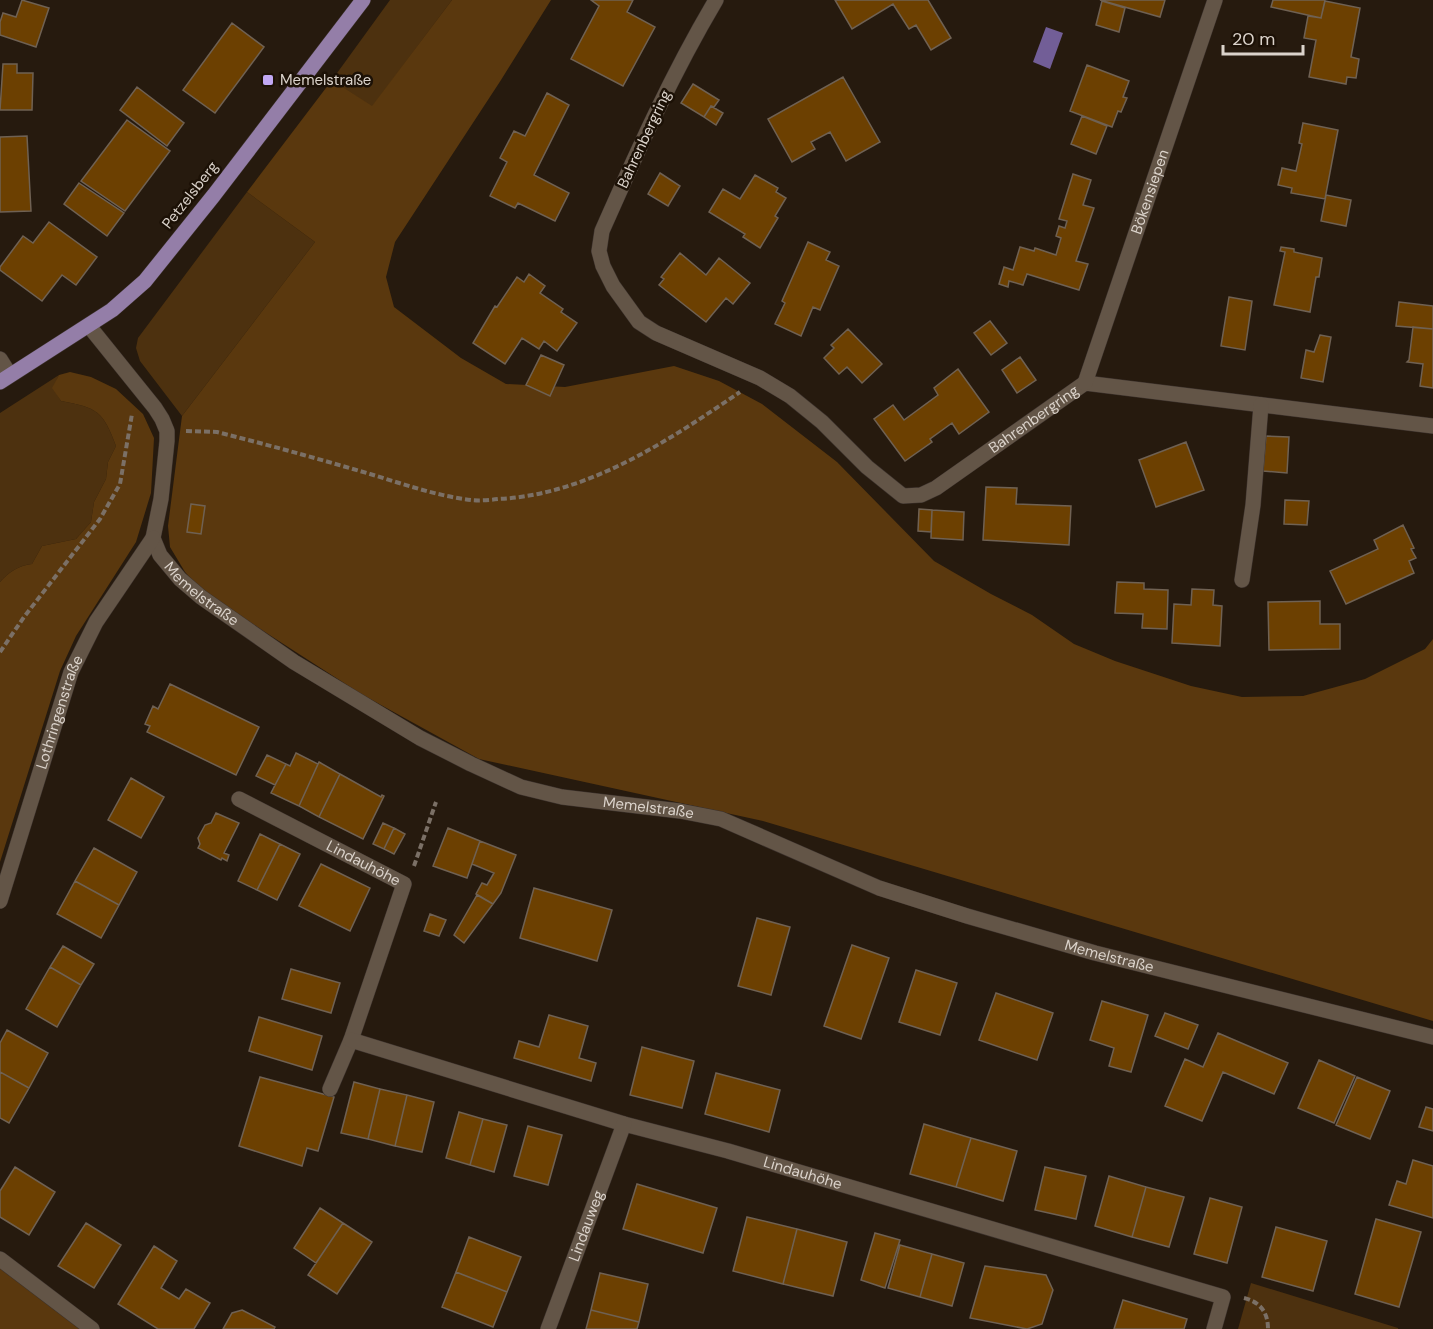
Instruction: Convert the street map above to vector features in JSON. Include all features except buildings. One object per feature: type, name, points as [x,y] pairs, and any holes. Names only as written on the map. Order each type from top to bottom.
[{"type":"main road","name":"Petzelsberg","points":[[5,378],[88,326],[135,292],[155,270],[363,0]]},
{"type":"street","name":"Bahrenbergring","points":[[717,0],[694,37],[653,117],[602,231],[599,251],[613,286],[639,322],[656,333],[760,378],[790,396],[822,422],[867,467],[903,496],[910,497],[936,488],[1085,383],[1433,426]]},
{"type":"street","name":"Bökensiepen","points":[[1085,383],[1215,0]]},
{"type":"street","points":[[88,326],[155,408],[167,431],[161,499],[153,538]]},
{"type":"street","points":[[0,359],[5,378]]},
{"type":"street","points":[[1242,580],[1253,505],[1261,405]]},
{"type":"street","name":"Lothringenstraße","points":[[0,901],[71,672],[96,622],[153,538]]},
{"type":"street","name":"Memelstraße","points":[[153,538],[160,555],[180,579],[234,621],[294,662],[420,738],[506,781],[562,797],[680,811],[721,819],[879,888],[967,916],[1095,953],[1433,1037]]},
{"type":"street","name":"Lindauhöhe","points":[[239,799],[404,884],[351,1040],[330,1089]]},
{"type":"street","name":"Lindauhöhe","points":[[351,1040],[624,1124],[750,1158],[1223,1297]]},
{"type":"street","name":"Lindauweg","points":[[548,1329],[624,1124]]},
{"type":"street","points":[[0,1259],[92,1329]]},
{"type":"street","points":[[1214,1329],[1223,1297]]},
{"type":"path","points":[[167,431],[217,432],[473,501],[520,498],[554,492],[638,456],[702,419],[760,378]]},
{"type":"path","points":[[0,652],[24,617],[100,519],[120,484],[128,440]]},
{"type":"path","points":[[404,884],[411,874],[436,802]]},
{"type":"path","points":[[1223,1297],[1246,1298],[1257,1302],[1266,1313],[1268,1329]]},
{"type":"shaded area","points":[[390,0],[452,0],[372,107],[332,80]]},
{"type":"shaded area","points":[[452,0],[551,0],[395,242],[386,277],[394,307],[461,358],[506,384],[565,387],[674,366],[719,381],[762,404],[837,462],[934,561],[1032,615],[1074,644],[1115,661],[1191,686],[1242,697],[1303,696],[1365,679],[1425,649],[1433,639],[1433,1021],[763,821],[479,759],[361,694],[203,592],[185,572],[170,547],[168,526],[182,416],[315,242],[247,192],[332,80],[372,106]]},
{"type":"shaded area","points":[[1046,27],[1063,33],[1050,69],[1033,62]]},
{"type":"shaded area","points":[[247,192],[315,242],[182,416],[140,361],[136,348],[138,338]]},
{"type":"shaded area","points":[[70,372],[91,377],[116,389],[143,414],[154,438],[151,493],[136,542],[76,636],[60,671],[0,862],[0,582],[14,570],[32,564],[42,546],[76,539],[91,522],[94,502],[106,479],[108,462],[116,446],[107,425],[98,413],[83,406],[61,401],[52,388],[59,375]]},
{"type":"shaded area","points":[[59,375],[53,388],[61,401],[83,406],[98,413],[107,425],[116,446],[108,462],[106,479],[94,502],[91,522],[76,539],[42,546],[32,564],[14,570],[0,582],[0,413]]},
{"type":"shaded area","points":[[0,1264],[87,1329],[0,1329]]},
{"type":"shaded area","points":[[1251,1283],[1398,1328],[1398,1329],[1238,1329]]},
{"type":"place","name":"Memelstraße","points":[[268,80]]}]
